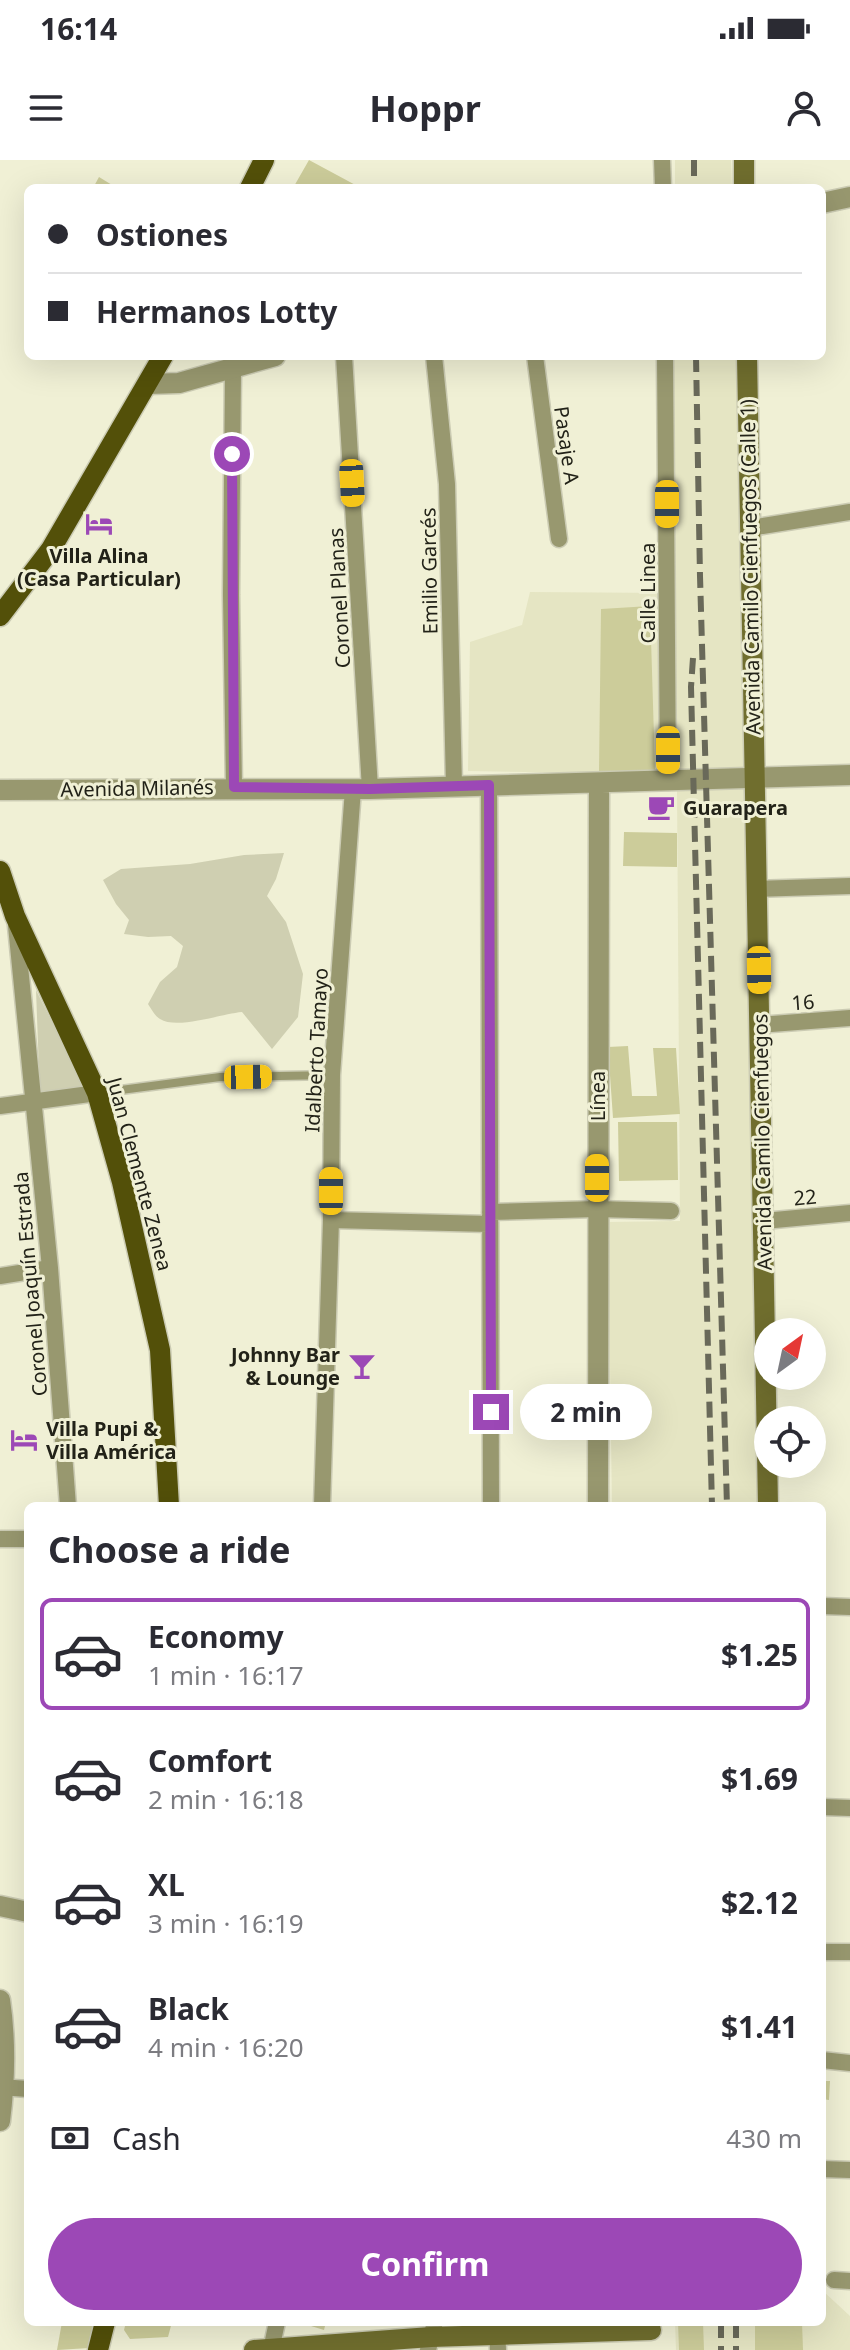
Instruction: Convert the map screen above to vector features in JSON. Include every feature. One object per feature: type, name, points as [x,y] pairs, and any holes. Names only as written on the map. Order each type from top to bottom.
[{"type":"main road","points":[[252,184],[264,160]]},
{"type":"main road","points":[[744,160],[744,184]]},
{"type":"main road","points":[[0,616],[51,549],[161,360]]},
{"type":"main road","name":"Avenida Camilo Cienfuegos (Calle 1)","points":[[747,360],[753,779]]},
{"type":"main road","name":"Avenida Camilo Cienfuegos","points":[[753,779],[768,1502]]},
{"type":"main road","name":"Juan Clemente Zenea","points":[[0,871],[15,916],[97,1093],[129,1209],[160,1350],[169,1502]]},
{"type":"main road","points":[[98,2350],[104,2326]]},
{"type":"main road","points":[[254,2350],[431,2336],[652,2334]]},
{"type":"street","points":[[662,160],[663,184]]},
{"type":"street","points":[[826,202],[850,197]]},
{"type":"street","points":[[149,384],[179,383],[262,360]]},
{"type":"street","name":"Coronel Planas","points":[[344,360],[361,789]]},
{"type":"street","name":"Emilio Garcés","points":[[434,360],[447,484],[454,786]]},
{"type":"street","name":"Pasaje A","points":[[536,360],[559,539]]},
{"type":"street","name":"Calle Linea","points":[[665,360],[668,782]]},
{"type":"street","points":[[233,369],[231,595],[234,787]]},
{"type":"street","points":[[750,528],[850,512]]},
{"type":"street","name":"Avenida Milanés","points":[[0,790],[361,789],[850,775]]},
{"type":"street","name":"Línea","points":[[598,1502],[599,783]]},
{"type":"street","points":[[489,785],[491,1502]]},
{"type":"street","name":"Idalberto Tamayo","points":[[322,1502],[332,1075],[361,789]]},
{"type":"street","points":[[757,889],[850,886]]},
{"type":"street","name":"Coronel Joaquín Estrada","points":[[15,916],[50,1268],[68,1502]]},
{"type":"street","name":"16","points":[[760,1025],[850,1018]]},
{"type":"street","points":[[0,1106],[97,1093]]},
{"type":"street","points":[[331,1220],[489,1218],[597,1209],[671,1211]]},
{"type":"street","name":"22","points":[[764,1221],[850,1213]]},
{"type":"street","points":[[0,1276],[50,1268]]},
{"type":"street","points":[[0,1539],[24,1539]]},
{"type":"street","points":[[826,1606],[850,1607]]},
{"type":"street","points":[[826,1807],[850,1808]]},
{"type":"street","points":[[0,1906],[24,1911]]},
{"type":"street","points":[[826,1952],[850,1952]]},
{"type":"street","points":[[0,2000],[3,2022],[0,2121]]},
{"type":"street","points":[[826,2060],[850,2063]]},
{"type":"street","points":[[2,2088],[24,2089]]},
{"type":"street","points":[[826,2169],[850,2170]]},
{"type":"street","points":[[271,2350],[276,2326]]},
{"type":"lane","points":[[97,1093],[220,1077],[332,1075]]},
{"type":"shaded area","points":[[675,160],[731,160],[732,184],[675,184]]},
{"type":"shaded area","points":[[674,360],[736,360],[756,1406],[754,1478],[757,1478],[758,1502],[612,1502],[608,1222],[680,1221]]},
{"type":"shaded area","points":[[530,592],[668,593],[659,774],[468,771],[470,642],[522,625]]},
{"type":"shaded area","points":[[284,853],[267,896],[286,922],[303,974],[298,1017],[272,1049],[242,1012],[177,1023],[158,1018],[148,1004],[160,982],[177,967],[183,946],[171,936],[124,934],[129,920],[103,880],[121,869]]},
{"type":"shaded area","points":[[36,990],[87,1092],[40,1098]]},
{"type":"shaded area","points":[[826,2294],[850,2316],[850,2350],[676,2350],[675,2326],[826,2326]]},
{"type":"building","points":[[309,160],[354,184],[295,184]]},
{"type":"building","points":[[99,177],[110,184],[95,184]]},
{"type":"building","points":[[650,606],[655,770],[599,772],[601,609]]},
{"type":"building","points":[[624,832],[677,833],[677,867],[623,866]]},
{"type":"building","points":[[628,1046],[632,1096],[657,1096],[653,1048],[676,1048],[680,1114],[613,1118],[608,1047]]},
{"type":"building","points":[[618,1122],[677,1122],[678,1180],[619,1181]]},
{"type":"building","points":[[826,2081],[830,2081],[829,2100],[826,2100]]},
{"type":"building","points":[[61,2326],[95,2326],[89,2348],[57,2350]]},
{"type":"building","points":[[125,2326],[171,2326],[168,2337],[130,2339]]},
{"type":"building","points":[[678,2326],[703,2326],[704,2350],[679,2350]]},
{"type":"building","points":[[755,2326],[802,2326],[803,2350],[755,2350]]},
{"type":"railway","points":[[694,160],[694,184]]},
{"type":"railway","points":[[696,360],[727,1502]]},
{"type":"railway","points":[[693,658],[691,687],[712,1502]]},
{"type":"railway","points":[[721,2326],[721,2350]]},
{"type":"railway","points":[[736,2326],[736,2350]]},
{"type":"place","name":"Villa Alina (Casa Particular)","points":[[99,524]]},
{"type":"place","name":"Guarapera","points":[[661,807]]},
{"type":"place","name":"Johnny Bar & Lounge","points":[[362,1366]]},
{"type":"place","name":"Villa Pupi & Villa América","points":[[24,1440]]},
{"type":"route","points":[[232,454],[234,787],[370,789],[489,785],[491,1412]]}]
